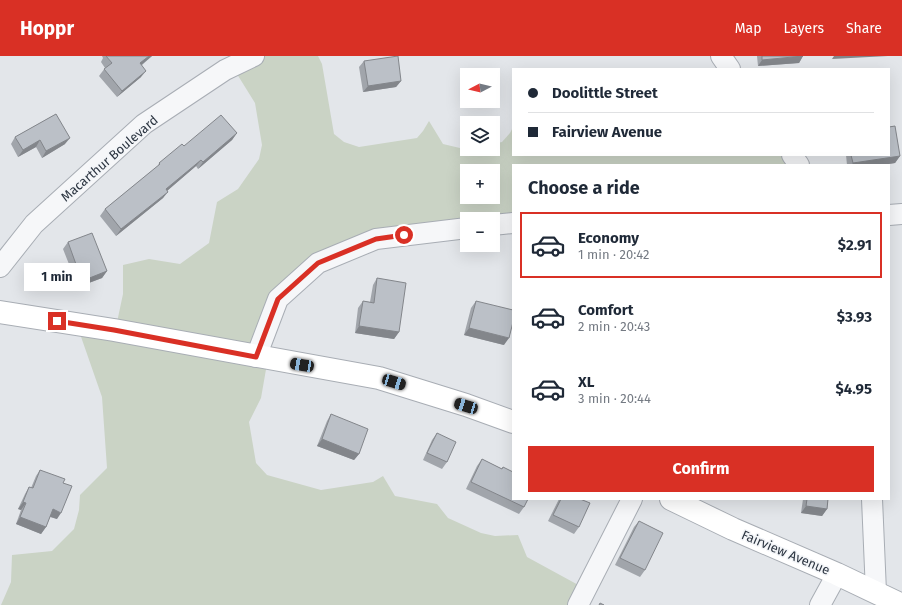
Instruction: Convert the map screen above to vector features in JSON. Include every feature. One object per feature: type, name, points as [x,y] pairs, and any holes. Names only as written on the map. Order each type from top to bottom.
[{"type":"main road","points":[[0,312],[114,330],[256,357],[379,378],[512,422]]},
{"type":"main road","name":"Fairview Avenue","points":[[673,500],[733,529],[837,574],[902,605]]},
{"type":"street","name":"Macarthur Boulevard","points":[[0,267],[34,224],[144,124],[225,70],[254,56]]},
{"type":"street","points":[[721,56],[729,68]]},
{"type":"street","points":[[890,215],[902,214]]},
{"type":"street","points":[[500,224],[512,223]]},
{"type":"street","points":[[256,357],[278,299],[318,263],[376,239],[460,229]]},
{"type":"street","points":[[578,605],[631,500]]},
{"type":"street","points":[[872,500],[876,592]]},
{"type":"street","points":[[820,605],[837,574]]},
{"type":"green space","points":[[249,56],[318,56],[322,64],[334,134],[344,142],[359,147],[417,138],[429,121],[443,144],[460,148],[460,156],[500,156],[500,142],[512,129],[512,156],[793,156],[798,164],[512,164],[512,223],[500,220],[500,212],[460,212],[460,220],[391,235],[279,295],[261,398],[249,422],[256,463],[267,475],[321,490],[373,482],[383,476],[395,496],[437,504],[448,518],[481,533],[495,536],[518,535],[527,557],[582,587],[573,605],[1,605],[11,582],[12,555],[52,551],[74,529],[79,510],[80,495],[107,468],[102,397],[79,331],[116,327],[123,294],[123,265],[149,259],[180,264],[209,243],[217,202],[238,189],[259,159],[262,145],[255,103],[232,66]]},
{"type":"building","points":[[106,56],[149,56],[140,63],[146,71],[122,91],[104,69],[112,63]]},
{"type":"building","points":[[398,56],[401,81],[368,86],[364,61]]},
{"type":"building","points":[[762,56],[803,56],[762,60]]},
{"type":"building","points":[[56,114],[70,138],[46,151],[40,140],[23,150],[15,137]]},
{"type":"building","points":[[221,115],[237,133],[203,162],[201,160],[166,189],[168,192],[121,229],[105,209],[182,144],[184,146]]},
{"type":"building","points":[[895,126],[900,156],[853,163],[851,156],[890,156],[890,127]]},
{"type":"building","points":[[92,233],[107,271],[82,281],[68,242]]},
{"type":"building","points":[[377,278],[406,283],[399,332],[359,326],[363,301],[374,303]]},
{"type":"building","points":[[476,301],[512,310],[512,326],[509,338],[469,328]]},
{"type":"building","points":[[331,414],[368,429],[359,454],[322,439]]},
{"type":"building","points":[[437,433],[456,442],[447,462],[427,453]]},
{"type":"building","points":[[482,459],[502,469],[503,467],[512,472],[512,500],[528,500],[524,507],[471,482]]},
{"type":"building","points":[[40,470],[65,479],[63,483],[72,486],[61,513],[53,509],[46,527],[20,517],[26,503],[23,502],[29,487],[33,488]]},
{"type":"building","points":[[560,500],[582,500],[590,503],[579,527],[553,515]]},
{"type":"building","points":[[807,500],[828,500],[827,509],[806,506]]},
{"type":"building","points":[[639,521],[663,533],[645,570],[620,558]]},
{"type":"route","points":[[57,321],[114,330],[256,357],[278,299],[318,263],[376,239],[404,235]]}]
